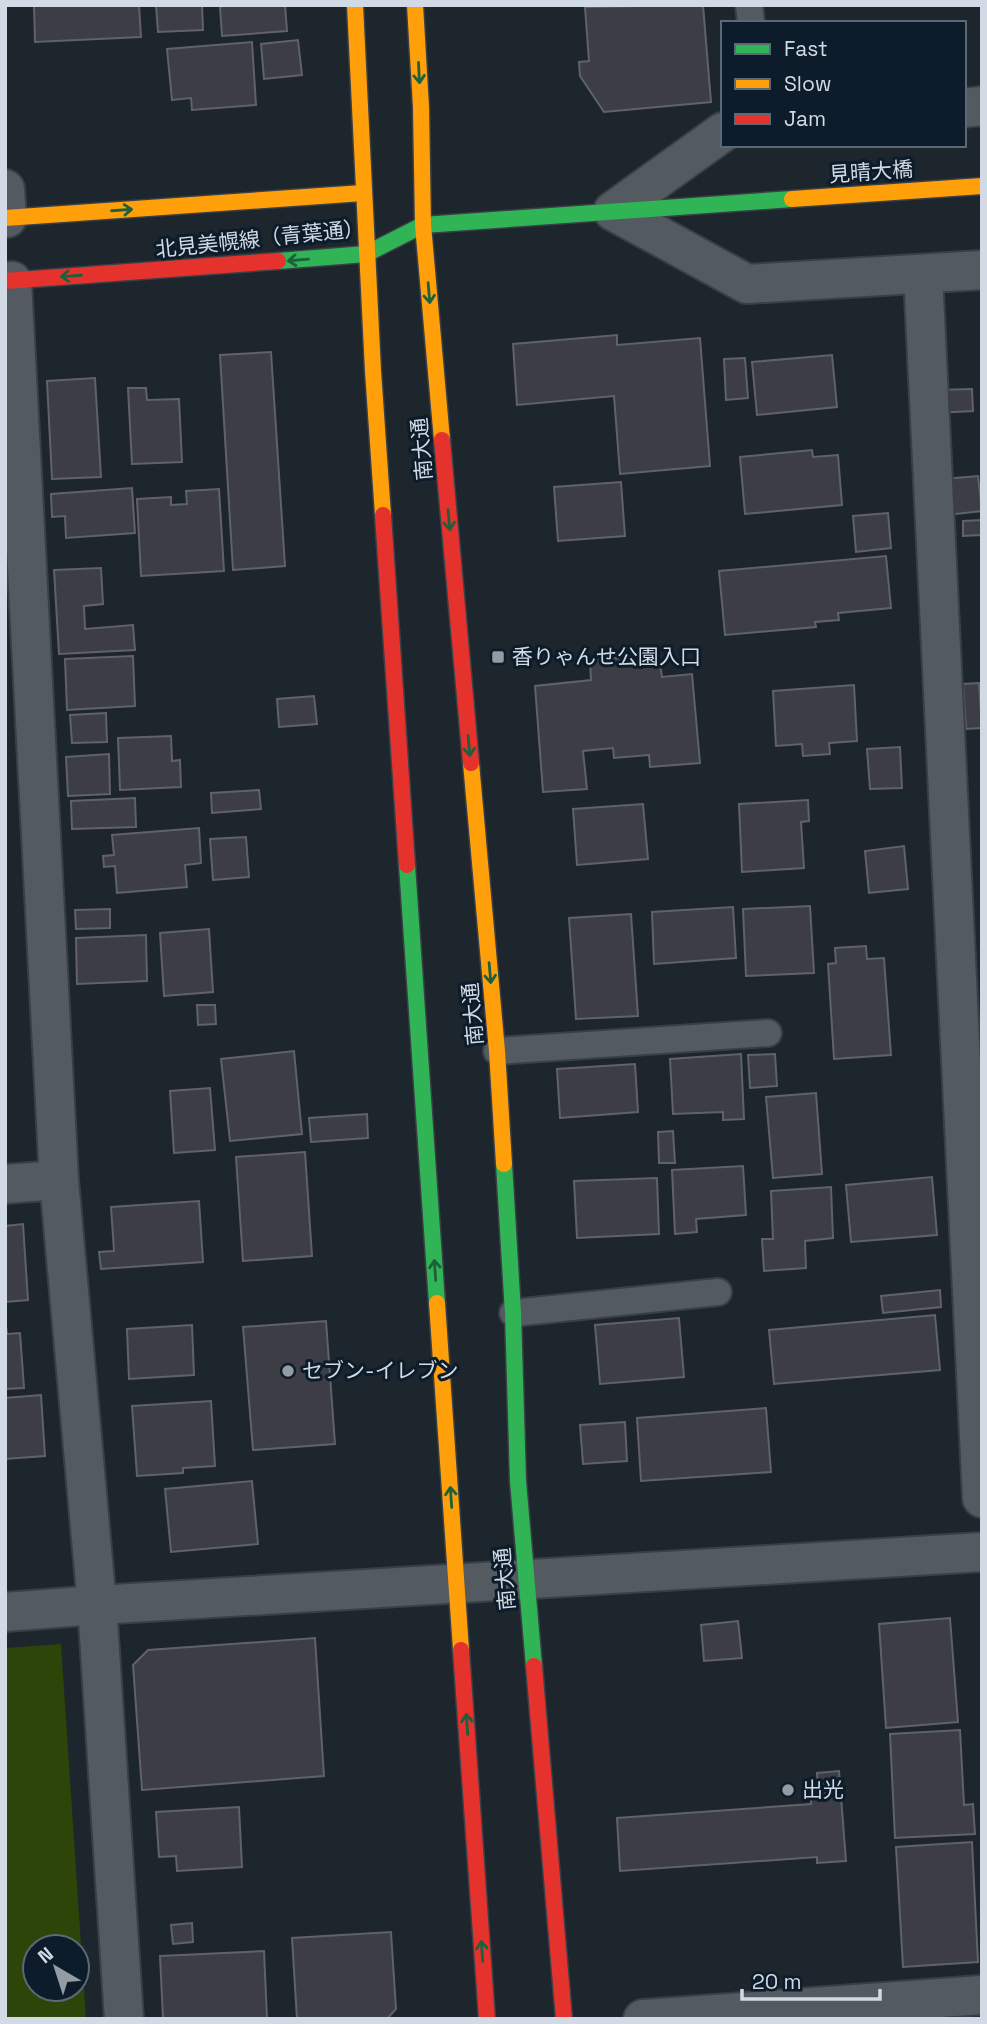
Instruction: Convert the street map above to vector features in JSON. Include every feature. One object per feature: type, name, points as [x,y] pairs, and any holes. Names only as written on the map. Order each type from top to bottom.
[{"type":"street","points":[[355,5],[363,192],[387,205]]},
{"type":"street","name":"南大通","points":[[415,5],[421,107],[417,222],[497,1051],[513,1313],[519,1481],[564,2019]]},
{"type":"street","points":[[721,133],[613,211],[747,284],[982,270]]},
{"type":"street","name":"見晴大橋","points":[[764,200],[982,186]]},
{"type":"street","name":"北見美幌線（青葉通）","points":[[6,208],[363,192]]},
{"type":"street","name":"南大通","points":[[363,192],[487,2019]]},
{"type":"street","name":"北見美幌線（青葉通）","points":[[9,281],[366,254],[417,222],[764,200]]},
{"type":"street","points":[[923,274],[982,1498]]},
{"type":"street","points":[[9,281],[21,743],[97,1605],[124,2019]]},
{"type":"street","points":[[5,1184],[60,1180]]},
{"type":"street","points":[[5,1612],[982,1552]]},
{"type":"street","points":[[643,2019],[938,2009],[982,1995]]},
{"type":"lane","points":[[497,1051],[768,1033]]},
{"type":"lane","points":[[513,1313],[718,1292]]},
{"type":"green space","points":[[61,1644],[80,1933],[21,1933],[21,2003],[85,2003],[86,2019],[5,2019],[5,1648]]},
{"type":"building","points":[[34,5],[139,5],[141,37],[35,42]]},
{"type":"building","points":[[156,5],[202,5],[203,30],[158,32]]},
{"type":"building","points":[[285,5],[287,31],[222,36],[220,7]]},
{"type":"building","points":[[703,5],[711,102],[604,112],[580,76],[579,62],[589,61],[585,7]]},
{"type":"building","points":[[298,40],[302,75],[264,79],[261,44]]},
{"type":"building","points":[[252,42],[256,105],[192,110],[191,98],[172,100],[167,49]]},
{"type":"building","points":[[617,335],[617,345],[700,338],[710,466],[620,474],[614,396],[517,405],[513,344]]},
{"type":"building","points":[[271,352],[285,566],[233,570],[220,355]]},
{"type":"building","points":[[832,355],[837,407],[757,415],[752,362]]},
{"type":"building","points":[[745,358],[748,398],[726,400],[724,359]]},
{"type":"building","points":[[95,378],[101,477],[52,479],[47,381]]},
{"type":"building","points":[[128,388],[146,388],[147,400],[179,399],[182,462],[132,464]]},
{"type":"building","points":[[972,389],[973,411],[935,413],[934,390]]},
{"type":"building","points":[[812,450],[813,457],[838,455],[842,505],[745,514],[740,457]]},
{"type":"building","points":[[978,476],[982,511],[947,515],[943,479]]},
{"type":"building","points":[[621,482],[625,536],[558,541],[554,487]]},
{"type":"building","points":[[132,488],[135,533],[66,538],[65,516],[52,517],[51,494]]},
{"type":"building","points":[[219,489],[224,571],[141,576],[137,499],[171,497],[171,505],[187,504],[186,491]]},
{"type":"building","points":[[888,513],[891,548],[856,552],[853,516]]},
{"type":"building","points":[[982,520],[982,535],[963,536],[963,521]]},
{"type":"building","points":[[886,556],[891,608],[838,613],[839,620],[815,622],[816,627],[725,635],[719,571]]},
{"type":"building","points":[[101,568],[103,604],[84,606],[85,629],[133,625],[135,650],[59,654],[54,570]]},
{"type":"building","points":[[133,656],[135,706],[67,710],[65,659]]},
{"type":"building","points":[[619,658],[619,666],[660,663],[662,677],[692,674],[700,763],[650,767],[649,755],[614,758],[613,748],[583,751],[587,789],[543,792],[535,686],[591,680],[590,660]]},
{"type":"building","points":[[979,683],[982,728],[966,729],[963,684]]},
{"type":"building","points":[[854,685],[857,741],[829,743],[830,754],[803,756],[802,744],[776,746],[773,691]]},
{"type":"building","points":[[314,696],[317,724],[279,727],[277,699]]},
{"type":"building","points":[[106,713],[107,742],[72,743],[70,715]]},
{"type":"building","points":[[171,736],[172,761],[180,760],[181,787],[120,790],[118,738]]},
{"type":"building","points":[[900,747],[902,788],[870,789],[867,749]]},
{"type":"building","points":[[109,754],[110,794],[68,796],[66,757]]},
{"type":"building","points":[[259,790],[261,809],[212,813],[211,793]]},
{"type":"building","points":[[135,798],[136,827],[72,829],[71,801]]},
{"type":"building","points":[[808,800],[809,821],[801,822],[804,868],[742,872],[739,804]]},
{"type":"building","points":[[643,804],[648,859],[577,865],[573,809]]},
{"type":"building","points":[[199,828],[201,863],[185,865],[187,887],[117,893],[115,866],[104,867],[103,856],[114,855],[112,835]]},
{"type":"building","points":[[246,837],[249,877],[213,880],[210,839]]},
{"type":"building","points":[[904,846],[908,889],[869,893],[865,851]]},
{"type":"building","points":[[810,906],[814,973],[746,976],[743,909]]},
{"type":"building","points":[[733,907],[736,958],[654,964],[652,912]]},
{"type":"building","points":[[110,909],[110,928],[76,929],[75,910]]},
{"type":"building","points":[[631,914],[638,1016],[576,1019],[569,918]]},
{"type":"building","points":[[209,929],[213,992],[164,996],[160,933]]},
{"type":"building","points":[[146,935],[147,981],[77,984],[76,938]]},
{"type":"building","points":[[866,946],[867,959],[884,958],[891,1055],[834,1059],[828,964],[836,963],[835,948]]},
{"type":"building","points":[[197,1005],[215,1005],[216,1024],[198,1025]]},
{"type":"building","points":[[294,1051],[302,1134],[230,1141],[221,1059]]},
{"type":"building","points":[[741,1054],[744,1119],[723,1120],[723,1112],[673,1114],[670,1059]]},
{"type":"building","points":[[775,1054],[777,1086],[750,1088],[748,1055]]},
{"type":"building","points":[[635,1064],[638,1112],[560,1118],[557,1069]]},
{"type":"building","points":[[210,1088],[215,1150],[174,1153],[170,1091]]},
{"type":"building","points":[[816,1093],[822,1174],[773,1178],[766,1097]]},
{"type":"building","points":[[367,1114],[368,1138],[311,1142],[309,1118]]},
{"type":"building","points":[[673,1131],[675,1163],[659,1163],[658,1132]]},
{"type":"building","points":[[305,1152],[312,1256],[243,1261],[236,1157]]},
{"type":"building","points":[[743,1166],[746,1215],[696,1219],[697,1232],[675,1234],[672,1170]]},
{"type":"building","points":[[932,1177],[937,1235],[851,1242],[846,1185]]},
{"type":"building","points":[[657,1178],[659,1234],[577,1238],[574,1181]]},
{"type":"building","points":[[831,1187],[833,1238],[805,1241],[806,1268],[764,1271],[762,1239],[773,1239],[771,1191]]},
{"type":"building","points":[[199,1201],[203,1262],[101,1269],[99,1252],[114,1251],[111,1207]]},
{"type":"building","points":[[23,1224],[28,1300],[5,1302],[5,1226]]},
{"type":"building","points":[[940,1290],[941,1307],[883,1313],[881,1296]]},
{"type":"building","points":[[935,1315],[940,1370],[774,1384],[769,1330]]},
{"type":"building","points":[[5,1318],[7,1334],[20,1333],[24,1388],[5,1389]]},
{"type":"building","points":[[679,1318],[684,1377],[600,1384],[595,1325]]},
{"type":"building","name":"セブン-イレブン","points":[[326,1321],[335,1444],[253,1450],[243,1327]]},
{"type":"building","points":[[192,1325],[194,1375],[129,1379],[127,1329]]},
{"type":"building","points":[[41,1395],[45,1456],[5,1459],[5,1398]]},
{"type":"building","points":[[211,1401],[215,1466],[183,1468],[183,1473],[137,1476],[132,1406]]},
{"type":"building","points":[[766,1408],[771,1472],[641,1481],[637,1418]]},
{"type":"building","points":[[625,1422],[627,1461],[583,1464],[580,1425]]},
{"type":"building","points":[[252,1481],[258,1544],[171,1552],[165,1489]]},
{"type":"building","points":[[950,1618],[958,1722],[886,1728],[879,1624]]},
{"type":"building","points":[[738,1621],[742,1658],[704,1661],[701,1625]]},
{"type":"building","points":[[315,1638],[324,1776],[142,1790],[133,1665],[148,1650]]},
{"type":"building","points":[[960,1730],[964,1805],[973,1804],[975,1834],[895,1838],[890,1734]]},
{"type":"building","points":[[839,1771],[846,1861],[817,1863],[817,1857],[620,1871],[617,1818],[811,1804],[811,1794],[818,1793],[817,1773]]},
{"type":"building","points":[[239,1807],[242,1867],[177,1871],[176,1856],[159,1857],[156,1812]]},
{"type":"building","points":[[972,1842],[978,1962],[903,1967],[896,1847]]},
{"type":"building","points":[[192,1923],[193,1942],[173,1944],[171,1925]]},
{"type":"building","points":[[391,1932],[396,2009],[387,2019],[297,2019],[292,1938]]},
{"type":"building","points":[[264,1951],[267,2018],[163,2019],[160,1956]]},
{"type":"traffic: fast","points":[[278,261],[366,254],[423,225],[792,199]]},
{"type":"traffic: fast","points":[[407,865],[437,1303]]},
{"type":"traffic: fast","points":[[504,1164],[513,1313],[518,1481],[534,1666]]},
{"type":"traffic: slow","points":[[355,5],[383,515]]},
{"type":"traffic: slow","points":[[415,5],[421,107],[423,225],[442,440]]},
{"type":"traffic: slow","points":[[792,199],[982,186]]},
{"type":"traffic: slow","points":[[5,218],[363,193]]},
{"type":"traffic: slow","points":[[471,763],[497,1051],[504,1164]]},
{"type":"traffic: slow","points":[[437,1303],[461,1650]]},
{"type":"traffic: jam","points":[[5,281],[278,261]]},
{"type":"traffic: jam","points":[[442,440],[471,763]]},
{"type":"traffic: jam","points":[[383,515],[407,865]]},
{"type":"traffic: jam","points":[[461,1650],[487,2019]]},
{"type":"traffic: jam","points":[[534,1666],[564,2019]]},
{"type":"place","name":"香りゃんせ公園入口","points":[[498,657]]},
{"type":"place","name":"セブン-イレブン","points":[[288,1371]]},
{"type":"place","name":"出光","points":[[788,1790]]}]
